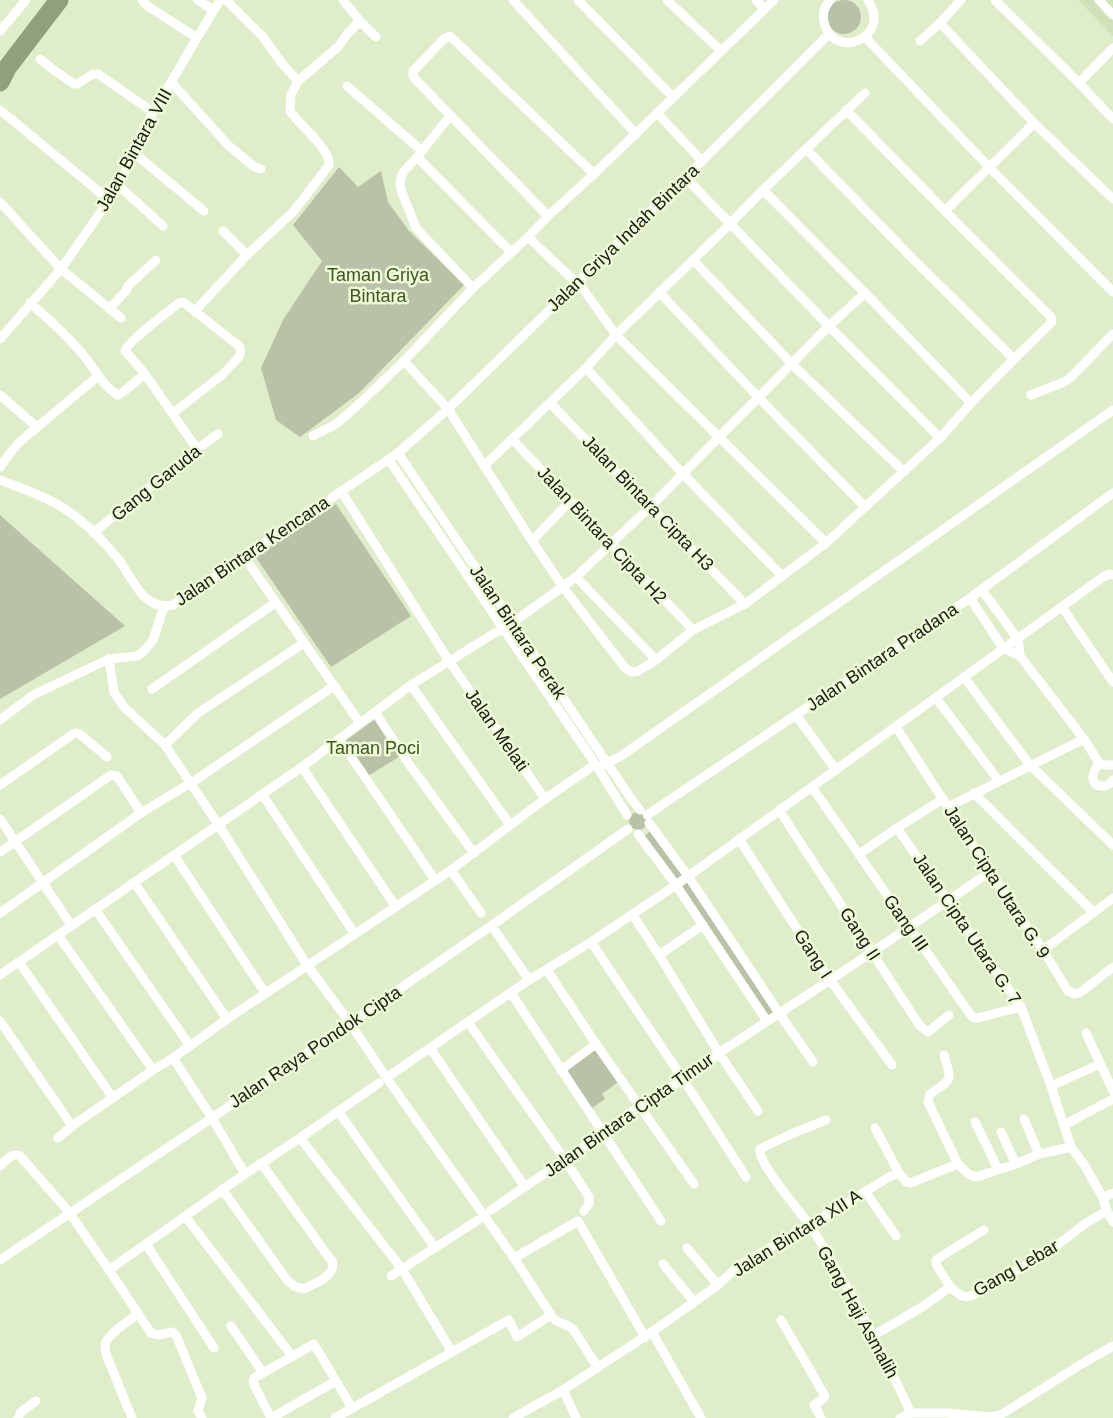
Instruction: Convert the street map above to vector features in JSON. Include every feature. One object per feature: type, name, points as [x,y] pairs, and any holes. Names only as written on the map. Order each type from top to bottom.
[{"type":"street","points":[[0,31],[26,0]]},
{"type":"street","points":[[142,0],[146,5],[197,38]]},
{"type":"street","points":[[198,0],[213,10]]},
{"type":"street","name":"Jalan Bintara VIII","points":[[1,337],[61,269],[109,200],[118,185],[141,133],[220,0]]},
{"type":"street","points":[[226,0],[263,37],[284,66],[298,81]]},
{"type":"street","points":[[343,0],[376,37]]},
{"type":"street","points":[[513,0],[636,134]]},
{"type":"street","points":[[578,0],[674,97]]},
{"type":"street","points":[[667,0],[721,51]]},
{"type":"street","points":[[756,0],[765,9]]},
{"type":"street","points":[[313,436],[325,431],[347,415],[404,361],[473,288],[774,0]]},
{"type":"street","points":[[828,0],[823,18],[825,27],[836,39],[851,43],[866,37],[874,23],[874,14],[868,0]]},
{"type":"street","points":[[920,41],[961,0]]},
{"type":"street","points":[[995,0],[1113,119]]},
{"type":"street","points":[[1098,0],[1113,14]]},
{"type":"street","points":[[195,312],[247,255],[294,211],[329,165],[330,160],[317,140],[290,111],[291,94],[298,81],[335,50],[348,32],[360,21]]},
{"type":"street","points":[[940,23],[1034,124],[1113,199]]},
{"type":"street","name":"Jalan Griya Indah Bintara","points":[[414,439],[448,409],[830,34]]},
{"type":"street","points":[[548,216],[413,76],[413,71],[447,36],[450,36],[594,174]]},
{"type":"street","points":[[866,37],[1113,292]]},
{"type":"street","points":[[1079,84],[1113,48]]},
{"type":"street","points":[[40,59],[74,84],[92,74],[98,74],[153,112]]},
{"type":"street","points":[[171,82],[228,144],[253,166],[261,169]]},
{"type":"street","points":[[347,86],[419,154],[512,252]]},
{"type":"street","points":[[484,466],[586,368],[616,335],[763,190],[865,93]]},
{"type":"street","points":[[0,110],[109,200]]},
{"type":"street","points":[[404,361],[448,409],[563,587],[629,670],[635,672],[656,660],[693,630],[745,604],[826,543],[940,438],[971,403],[1052,321],[1051,317],[846,110]]},
{"type":"street","points":[[657,113],[702,161]]},
{"type":"street","points":[[450,116],[404,171],[400,183],[412,220],[422,236],[473,288]]},
{"type":"street","points":[[944,211],[1034,124]]},
{"type":"street","points":[[806,149],[1014,359]]},
{"type":"street","points":[[133,152],[204,211]]},
{"type":"street","points":[[685,177],[940,438]]},
{"type":"street","points":[[118,185],[163,226]]},
{"type":"street","points":[[763,190],[865,292],[971,403]]},
{"type":"street","points":[[0,202],[61,269],[121,318]]},
{"type":"street","points":[[223,231],[247,255]]},
{"type":"street","points":[[528,237],[583,289],[616,335],[826,543]]},
{"type":"street","points":[[109,309],[126,291],[128,286],[156,260]]},
{"type":"street","points":[[693,260],[792,364],[904,472]]},
{"type":"street","points":[[659,292],[758,398],[865,507]]},
{"type":"street","points":[[0,975],[302,767],[411,685],[504,629],[576,577],[720,438],[829,326],[865,292]]},
{"type":"street","points":[[173,413],[222,375],[239,357],[240,351],[239,346],[182,302],[126,347],[125,351],[145,374],[197,449]]},
{"type":"street","points":[[30,303],[57,326],[85,358],[97,376],[108,388],[118,395],[145,374]]},
{"type":"street","points":[[1031,395],[1064,382],[1071,377],[1113,334]]},
{"type":"street","points":[[586,368],[683,474],[782,576]]},
{"type":"street","points":[[0,467],[14,448],[97,376]]},
{"type":"street","points":[[0,395],[37,427]]},
{"type":"street","name":"Jalan Bintara Cipta H3","points":[[550,403],[745,604]]},
{"type":"street","points":[[58,1138],[72,1126],[173,1058],[227,1018],[451,870],[545,799],[594,768],[629,750],[1113,410]]},
{"type":"street","name":"Gang Garuda","points":[[94,533],[218,434]]},
{"type":"street","name":"Jalan Bintara Kencana","points":[[0,480],[49,500],[75,516],[94,533],[118,560],[138,590],[150,601],[164,607],[173,605],[245,558],[389,460],[414,439]]},
{"type":"street","name":"Jalan Bintara Cipta H2","points":[[512,439],[693,630]]},
{"type":"street","name":"Jalan Bintara Perak","points":[[398,453],[512,623],[688,876],[813,1062]]},
{"type":"street","name":"Jalan Bintara Perak","points":[[389,460],[504,629],[594,768],[628,815]]},
{"type":"street","name":"Jalan Melati","points":[[341,491],[449,661],[545,799]]},
{"type":"street","name":"Jalan Bintara Pradana","points":[[646,816],[982,590],[1113,493]]},
{"type":"street","points":[[532,541],[570,501]]},
{"type":"street","points":[[452,553],[461,546]]},
{"type":"street","points":[[245,558],[360,723]]},
{"type":"street","points":[[392,1074],[529,980],[591,942],[676,885],[1017,638],[1103,577],[1109,574],[1113,575]]},
{"type":"street","points":[[576,577],[656,660]]},
{"type":"street","points":[[982,590],[1017,638],[1020,656]]},
{"type":"street","points":[[970,598],[1003,648],[1020,656],[1084,739],[1099,763],[1113,765]]},
{"type":"street","points":[[152,689],[276,603]]},
{"type":"street","points":[[0,720],[33,695],[108,659],[137,656],[153,640],[164,607]]},
{"type":"street","points":[[1062,607],[1113,682]]},
{"type":"street","points":[[165,745],[198,713],[304,643]]},
{"type":"street","points":[[108,659],[114,692],[124,708],[165,745],[218,824],[307,965],[350,1023],[514,1258],[551,1315],[555,1320],[573,1329],[598,1368]]},
{"type":"street","points":[[964,677],[1030,765],[1113,845]]},
{"type":"street","points":[[411,685],[510,825]]},
{"type":"street","points":[[0,913],[141,813],[334,686]]},
{"type":"street","points":[[936,698],[999,781]]},
{"type":"street","points":[[375,712],[474,853]]},
{"type":"street","points":[[796,714],[836,770]]},
{"type":"street","name":"Jalan Cipta Utara G. 9","points":[[896,726],[990,872],[1043,950],[1068,992],[1071,994],[1081,992],[1113,967]]},
{"type":"street","points":[[0,785],[76,733],[80,734],[107,756]]},
{"type":"street","points":[[340,739],[435,880]]},
{"type":"street","points":[[859,854],[897,828],[945,803],[974,793],[1084,739]]},
{"type":"street","points":[[1099,763],[1093,777],[1094,782],[1106,787],[1113,780]]},
{"type":"street","points":[[302,767],[396,907]]},
{"type":"street","points":[[0,852],[111,775],[117,776],[141,813]]},
{"type":"street","name":"Gang III","points":[[812,787],[972,1017],[977,1018],[1020,1007]]},
{"type":"street","points":[[974,793],[1093,912]]},
{"type":"street","points":[[262,794],[354,933]]},
{"type":"street","points":[[638,834],[646,830],[646,816],[632,810],[625,820],[628,829],[638,834],[676,885],[767,1021]]},
{"type":"street","name":"Gang II","points":[[779,810],[920,1026],[926,1032],[931,1031],[949,1015]]},
{"type":"street","points":[[0,819],[71,925]]},
{"type":"street","name":"Jalan Cipta Utara G. 7","points":[[897,828],[1020,1007],[1051,1086],[1071,1147],[1085,1166],[1103,1198],[1113,1222]]},
{"type":"street","name":"Jalan Raya Pondok Cipta","points":[[0,1260],[212,1118],[628,829]]},
{"type":"street","name":"Gang I","points":[[739,839],[830,980],[892,1065]]},
{"type":"street","points":[[174,855],[265,993]]},
{"type":"street","points":[[451,870],[481,913]]},
{"type":"street","name":"Jalan Bintara Cipta Timur","points":[[391,1276],[565,1160],[639,1106],[683,1079],[990,872]]},
{"type":"street","points":[[134,882],[227,1018]]},
{"type":"street","points":[[1043,950],[1113,898]]},
{"type":"street","points":[[95,909],[190,1046]]},
{"type":"street","points":[[632,914],[719,1053],[758,1111]]},
{"type":"street","points":[[659,955],[703,925]]},
{"type":"street","points":[[496,932],[529,980]]},
{"type":"street","points":[[58,934],[153,1070]]},
{"type":"street","points":[[591,942],[746,1177]]},
{"type":"street","points":[[19,962],[113,1098]]},
{"type":"street","points":[[547,970],[596,1044],[694,1184]]},
{"type":"street","points":[[511,993],[661,1221]]},
{"type":"street","points":[[0,1021],[72,1126]]},
{"type":"street","points":[[468,1022],[589,1196],[589,1204],[584,1211]]},
{"type":"street","points":[[1086,1033],[1113,1091]]},
{"type":"street","points":[[561,1070],[596,1044]]},
{"type":"street","points":[[430,1048],[525,1187]]},
{"type":"street","points":[[944,1055],[950,1075],[948,1081],[930,1094],[928,1102],[958,1164],[968,1174],[976,1177],[1016,1164],[1039,1154],[1071,1147]]},
{"type":"street","points":[[173,1058],[245,1174]]},
{"type":"street","points":[[1051,1086],[1100,1064]]},
{"type":"street","points":[[109,1270],[222,1189],[380,1083]]},
{"type":"street","points":[[1064,1125],[1113,1100]]},
{"type":"street","points":[[338,1111],[435,1248]]},
{"type":"street","points":[[1024,1119],[1039,1154]]},
{"type":"street","name":"Gang Haji Asmalih","points":[[826,1120],[790,1134],[760,1149],[759,1154],[774,1178],[809,1224],[844,1281],[874,1335],[911,1413]]},
{"type":"street","points":[[975,1122],[998,1169]]},
{"type":"street","points":[[875,1128],[899,1173],[906,1182],[910,1183],[958,1164]]},
{"type":"street","points":[[1001,1132],[1016,1164]]},
{"type":"street","points":[[300,1138],[402,1269],[452,1352]]},
{"type":"street","points":[[0,1166],[12,1155],[20,1156],[69,1213],[151,1333],[158,1335],[172,1332],[176,1335],[202,1398],[198,1409],[202,1418]]},
{"type":"street","points":[[222,1189],[287,1280],[294,1286],[304,1289],[329,1275],[333,1269],[333,1263],[261,1163]]},
{"type":"street","name":"Jalan Bintara XII A","points":[[513,1418],[598,1368],[718,1285],[737,1267],[865,1192],[888,1176],[899,1173]]},
{"type":"street","points":[[865,1192],[896,1236]]},
{"type":"street","points":[[1103,1198],[1113,1193]]},
{"type":"street","name":"Gang Lebar","points":[[874,1335],[922,1307],[950,1287],[966,1298],[973,1295],[1047,1253],[1086,1223],[1107,1211]]},
{"type":"street","points":[[185,1216],[292,1356]]},
{"type":"street","points":[[514,1258],[578,1221],[701,1418]]},
{"type":"street","points":[[950,1287],[936,1264],[936,1260],[984,1230]]},
{"type":"street","points":[[146,1244],[214,1348]]},
{"type":"street","points":[[687,1248],[718,1285]]},
{"type":"street","points":[[663,1264],[694,1302]]},
{"type":"street","points":[[132,1418],[104,1346],[112,1334],[138,1314]]},
{"type":"street","points":[[335,1418],[509,1320],[517,1337],[551,1315]]},
{"type":"street","points":[[781,1320],[825,1396],[814,1405],[821,1418]]},
{"type":"street","points":[[231,1326],[263,1373]]},
{"type":"street","points":[[336,1381],[273,1417],[270,1416],[253,1381],[254,1378],[314,1344],[336,1381],[352,1408]]},
{"type":"street","points":[[900,1418],[911,1413],[990,1418],[1002,1414],[1113,1346]]},
{"type":"street","points":[[563,1390],[576,1418]]},
{"type":"street","points":[[18,1418],[22,1410],[36,1401]]},
{"type":"shaded area","points":[[1078,0],[1113,0],[1113,36]]},
{"type":"green space","points":[[844,0],[851,1],[856,5],[860,10],[860,24],[856,29],[851,33],[844,34],[837,33],[832,29],[828,24],[827,17],[828,10],[832,5],[837,1]]},
{"type":"green space","name":"Taman Griya Bintara","points":[[339,167],[358,187],[381,171],[388,202],[409,231],[464,285],[359,393],[300,437],[276,420],[261,368],[283,320],[322,261],[293,225]]},
{"type":"green space","points":[[336,504],[411,616],[331,667],[255,556]]},
{"type":"green space","points":[[0,515],[125,626],[0,699]]},
{"type":"green space","name":"Taman Poci","points":[[377,718],[402,755],[368,776],[345,741]]},
{"type":"green space","points":[[634,812],[642,812],[647,817],[645,828],[634,830],[629,825],[629,817]]},
{"type":"green space","points":[[652,830],[684,875],[676,881],[643,837]]},
{"type":"green space","points":[[688,879],[774,1014],[769,1018],[679,886]]},
{"type":"green space","points":[[594,1048],[618,1082],[602,1094],[605,1099],[592,1108],[564,1069]]},
{"type":"waterway","points":[[0,82],[7,68],[59,0]]}]
